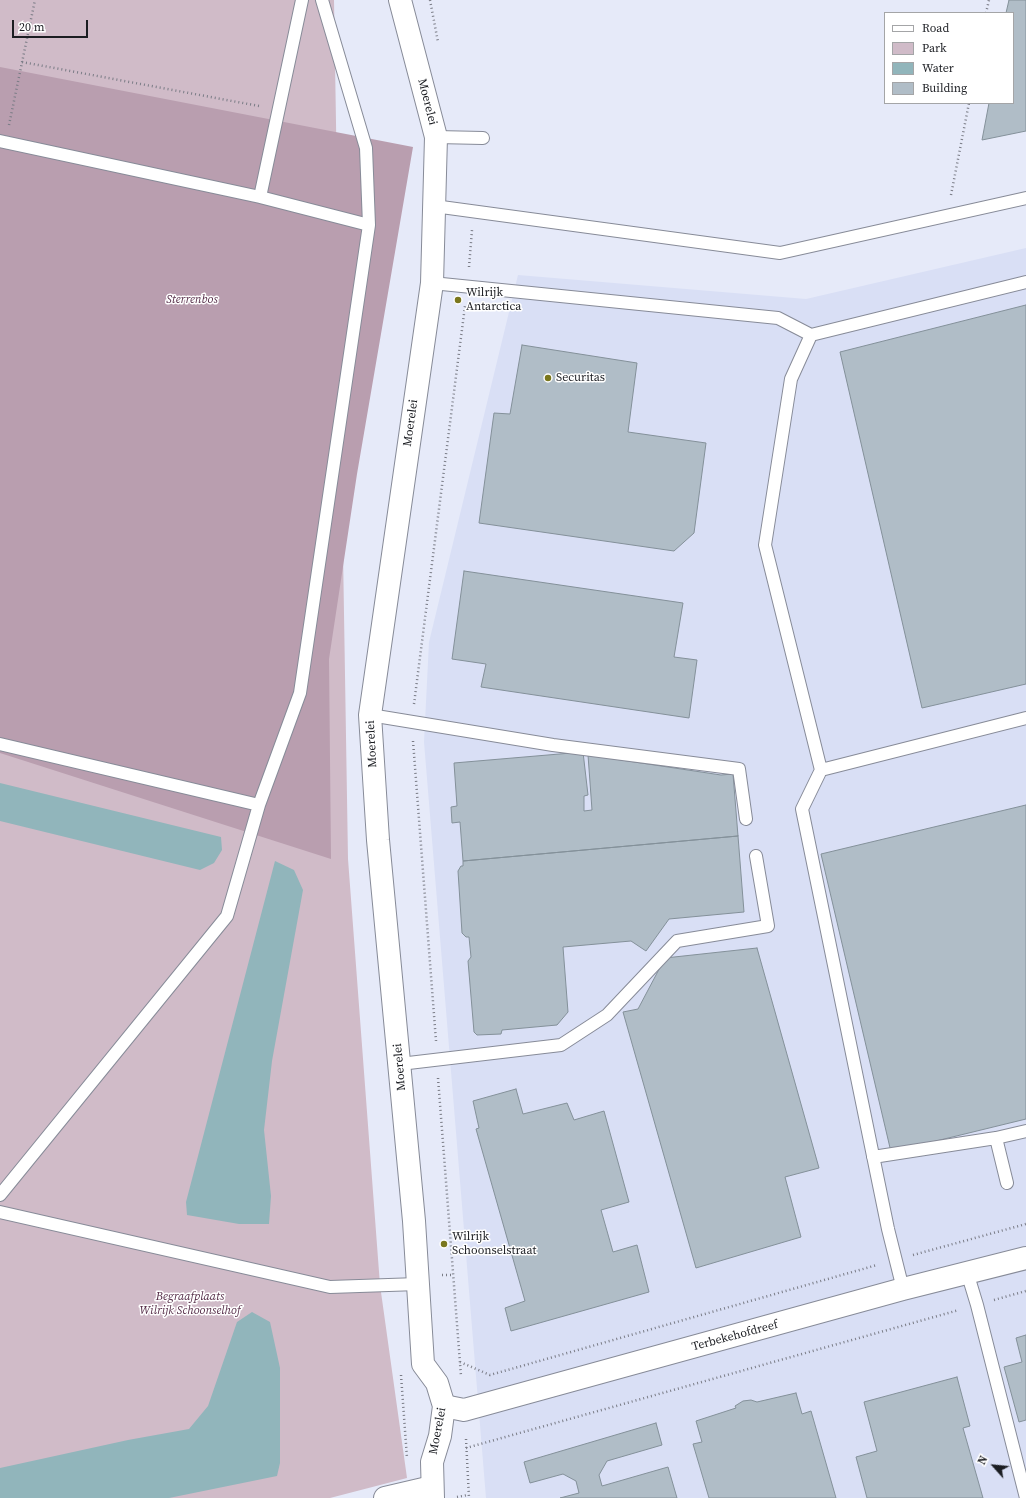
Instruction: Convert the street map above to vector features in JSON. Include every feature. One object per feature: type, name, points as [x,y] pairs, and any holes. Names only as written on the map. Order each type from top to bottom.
[{"type":"street","name":"Moerelei","points":[[385,1498],[410,1492],[432,1493],[432,1462],[440,1436],[444,1406],[438,1383],[423,1364],[400,1064],[378,840],[370,715],[432,283],[436,137],[400,0]]},
{"type":"street","name":"Terbekehofdreef","points":[[444,1406],[464,1410],[967,1272],[1026,1258]]},
{"type":"lane","points":[[260,197],[302,0]]},
{"type":"lane","points":[[0,1195],[227,916],[259,805],[300,693],[369,224],[366,148],[322,0]]},
{"type":"lane","points":[[436,137],[483,138]]},
{"type":"lane","points":[[2,141],[260,197],[369,224]]},
{"type":"lane","points":[[434,206],[780,253],[1026,198]]},
{"type":"lane","points":[[432,283],[778,318],[811,335],[1026,282]]},
{"type":"lane","points":[[811,335],[791,379],[765,545],[821,770],[802,809],[873,1157],[895,1260],[903,1290]]},
{"type":"lane","points":[[370,715],[553,745],[739,769],[746,819]]},
{"type":"lane","points":[[821,770],[1026,718]]},
{"type":"lane","points":[[0,744],[259,805]]},
{"type":"lane","points":[[400,1064],[561,1044],[607,1015],[677,941],[768,926],[756,856]]},
{"type":"lane","points":[[873,1157],[996,1138],[1026,1131]]},
{"type":"lane","points":[[996,1138],[1007,1183]]},
{"type":"lane","points":[[0,1212],[330,1287],[418,1284]]},
{"type":"lane","points":[[967,1272],[977,1305],[1026,1498]]},
{"type":"path","points":[[2,141],[22,62],[35,0]]},
{"type":"path","points":[[986,12],[989,0]]},
{"type":"path","points":[[22,62],[278,109]]},
{"type":"path","points":[[947,215],[969,104]]},
{"type":"path","points":[[460,1362],[490,1375],[1026,1224]]},
{"type":"path","points":[[466,1448],[1026,1291]]},
{"type":"path","points":[[400,1369],[410,1492]]},
{"type":"shaded area","points":[[1026,248],[1026,1498],[486,1498],[424,742],[429,642],[518,275],[806,299]]},
{"type":"green space","name":"Begraafplaats Wilrijk Schoonselhof","points":[[0,0],[334,0],[348,859],[380,1285],[407,1478],[330,1498],[0,1498]]},
{"type":"green space","name":"Sterrenbos","points":[[0,67],[413,147],[357,474],[329,659],[331,859],[0,753]]},
{"type":"water","points":[[0,783],[221,837],[222,850],[214,863],[200,870],[0,821]]},
{"type":"water","points":[[275,861],[294,870],[303,890],[272,1061],[264,1130],[271,1196],[269,1224],[239,1224],[187,1215],[186,1202]]},
{"type":"water","points":[[252,1312],[270,1322],[280,1368],[280,1463],[277,1476],[169,1498],[0,1498],[0,1468],[128,1440],[189,1429],[208,1406],[237,1322]]},
{"type":"building","points":[[1009,0],[1026,0],[1026,131],[982,140],[989,104],[1014,104],[1014,12],[1006,12]]},
{"type":"building","points":[[1026,305],[1026,684],[922,708],[840,352]]},
{"type":"building","points":[[522,345],[637,363],[628,432],[706,443],[694,533],[674,551],[479,523],[494,413],[510,414]]},
{"type":"building","points":[[464,571],[683,603],[674,657],[697,660],[689,718],[481,687],[486,664],[452,659]]},
{"type":"building","points":[[583,752],[588,795],[584,796],[584,811],[592,810],[588,755],[721,775],[733,774],[738,836],[463,861],[460,822],[452,823],[451,807],[457,806],[454,763]]},
{"type":"building","points":[[1026,805],[1026,1119],[891,1152],[821,854]]},
{"type":"building","points":[[738,836],[744,912],[669,919],[646,951],[631,941],[563,947],[568,1012],[557,1025],[502,1030],[501,1034],[477,1035],[474,1032],[468,961],[471,957],[469,937],[466,937],[462,933],[458,871],[461,866],[463,866],[463,861]]},
{"type":"building","points":[[757,948],[819,1168],[785,1177],[801,1237],[696,1268],[623,1012],[638,1009],[665,958]]},
{"type":"building","points":[[516,1089],[523,1114],[567,1103],[574,1120],[604,1111],[629,1202],[601,1210],[613,1252],[637,1245],[649,1292],[511,1331],[505,1308],[525,1301],[476,1129],[479,1128],[473,1101]]},
{"type":"building","points":[[1026,1335],[1026,1420],[1019,1422],[1004,1367],[1022,1362],[1016,1338]]},
{"type":"building","points":[[957,1377],[970,1426],[963,1428],[983,1498],[867,1498],[856,1457],[877,1451],[864,1402]]},
{"type":"building","points":[[796,1393],[802,1414],[811,1411],[836,1498],[709,1498],[693,1444],[702,1442],[696,1421],[736,1408],[735,1406],[743,1401],[751,1400],[757,1402]]},
{"type":"building","points":[[656,1423],[662,1445],[607,1461],[599,1475],[602,1486],[668,1467],[677,1498],[560,1498],[579,1493],[576,1481],[563,1474],[530,1483],[524,1462]]},
{"type":"place","name":"Wilrijk Antarctica","points":[[458,300]]},
{"type":"place","name":"Securitas","points":[[548,378]]},
{"type":"place","name":"Wilrijk Schoonselstraat","points":[[444,1244]]}]
